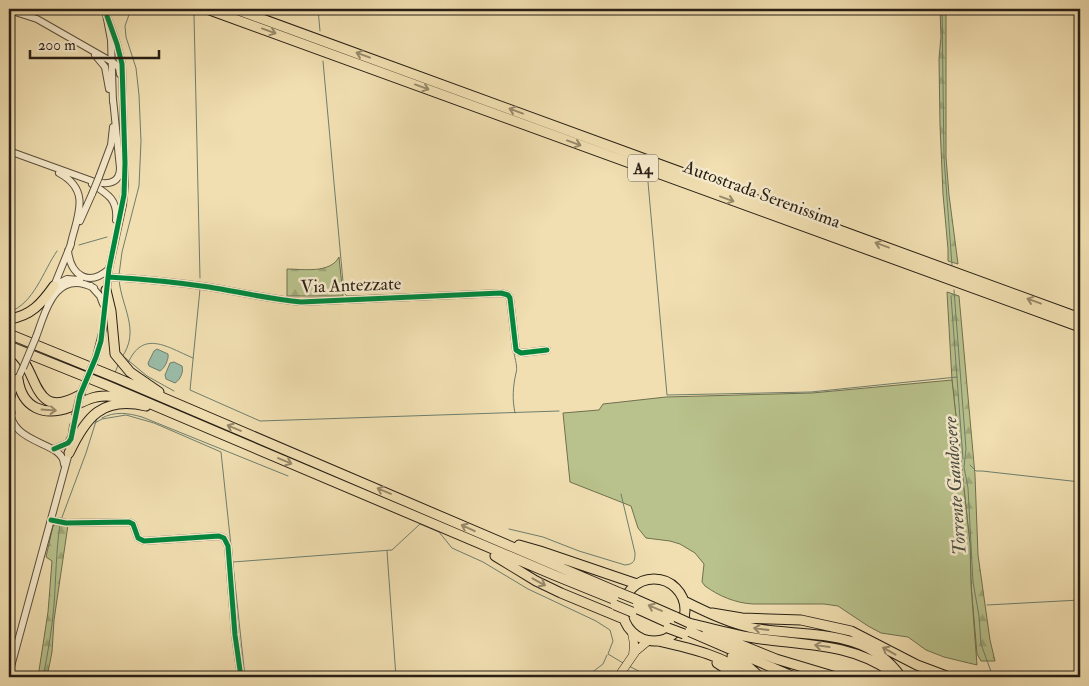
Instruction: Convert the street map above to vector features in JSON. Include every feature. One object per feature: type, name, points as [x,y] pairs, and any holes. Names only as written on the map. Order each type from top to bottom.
[{"type":"highway","name":"Autostrada Serenissima","points":[[207,9],[1080,327]]},
{"type":"highway","name":"Autostrada Serenissima","points":[[235,9],[1080,318]]},
{"type":"highway","points":[[9,319],[32,311],[44,300],[54,286]]},
{"type":"highway","points":[[106,290],[113,326],[114,349],[120,362],[130,372],[176,403]]},
{"type":"highway","points":[[9,334],[443,516],[618,600]]},
{"type":"highway","points":[[9,347],[107,391],[166,410],[423,520],[618,600],[794,677]]},
{"type":"highway","points":[[9,347],[24,360],[37,390],[43,397],[59,402],[71,400],[80,395]]},
{"type":"highway","points":[[18,379],[21,392],[27,401],[35,408],[46,411],[69,408],[107,391]]},
{"type":"highway","points":[[69,453],[85,423],[100,411],[116,404],[128,403],[166,410]]},
{"type":"highway","points":[[435,524],[502,559],[536,581],[624,619]]},
{"type":"highway","points":[[492,539],[540,551],[637,584]]},
{"type":"highway","points":[[684,600],[685,616],[678,630],[666,639],[648,641],[632,633],[624,619],[622,608],[626,596],[637,584],[653,579],[668,582],[675,587],[684,600],[748,627],[830,636],[857,644],[890,664],[900,677]]},
{"type":"highway","points":[[712,613],[742,618],[801,620],[851,631],[917,665],[949,677]]},
{"type":"highway","points":[[686,629],[841,649],[874,662],[900,677]]},
{"type":"highway","points":[[686,629],[735,657],[760,677]]},
{"type":"highway","points":[[686,629],[795,666],[836,677]]},
{"type":"highway","points":[[658,641],[700,653],[734,666],[750,677]]},
{"type":"highway","points":[[700,653],[739,677]]},
{"type":"main road","points":[[632,633],[633,655]]},
{"type":"main road","points":[[618,677],[633,655],[648,641]]},
{"type":"street","points":[[54,449],[68,443],[71,439],[80,395],[101,341],[106,290],[111,277],[109,268],[123,205],[125,184],[122,71],[120,54],[105,9]]},
{"type":"street","points":[[9,10],[37,19],[111,61]]},
{"type":"street","points":[[107,16],[111,61],[122,80]]},
{"type":"street","points":[[91,51],[99,54],[105,53],[109,51],[111,46]]},
{"type":"street","points":[[91,51],[107,72],[113,124]]},
{"type":"street","points":[[64,470],[62,455],[21,432],[10,410],[11,399],[111,145],[115,69]]},
{"type":"street","points":[[9,153],[104,184],[113,182],[119,176],[119,152],[113,98]]},
{"type":"street","points":[[9,153],[58,173],[75,186],[80,207],[69,248],[72,268],[81,276],[94,277],[102,274],[109,268]]},
{"type":"street","points":[[74,175],[102,190],[114,202],[117,214],[114,249]]},
{"type":"street","name":"Via Antezzate","points":[[111,277],[155,280],[301,302],[501,293],[508,295],[510,298],[516,350],[521,353],[547,350]]},
{"type":"street","points":[[54,286],[62,280],[84,281],[94,288],[103,302],[104,315]]},
{"type":"street","points":[[47,308],[54,294],[63,287],[75,283],[94,288]]},
{"type":"street","points":[[9,674],[54,521],[73,426]]},
{"type":"street","points":[[54,521],[66,523],[129,522],[133,524],[138,538],[144,541],[219,536],[224,538],[228,546],[235,635],[241,677]]},
{"type":"green space","points":[[940,9],[946,9],[946,157],[958,264],[948,261],[943,194],[940,125]]},
{"type":"green space","points":[[339,257],[343,296],[287,296],[287,269],[308,270],[323,268],[335,262]]},
{"type":"green space","points":[[947,292],[959,296],[975,475],[978,555],[990,640],[995,661],[981,661],[977,654],[971,585],[970,544],[952,380]]},
{"type":"green space","points":[[952,380],[970,544],[977,665],[944,657],[926,650],[908,637],[881,633],[838,606],[824,604],[753,604],[734,601],[722,596],[705,586],[702,582],[704,564],[695,553],[680,544],[646,538],[638,528],[631,506],[570,482],[563,413],[599,410],[603,404],[666,397],[812,393]]},
{"type":"green space","points":[[58,523],[68,525],[54,620],[52,652],[47,677],[38,677],[48,612],[52,561],[46,557],[53,526]]},
{"type":"shaded area","points":[[157,349],[168,354],[164,368],[160,371],[149,366],[148,363]]},
{"type":"shaded area","points":[[174,362],[182,366],[181,376],[175,383],[166,379],[165,375],[170,363]]},
{"type":"waterway","points":[[119,275],[122,252],[139,186],[141,141],[139,95],[136,68],[126,37],[125,26],[131,9]]},
{"type":"waterway","points":[[179,9],[194,15],[200,278]]},
{"type":"waterway","points":[[318,9],[320,31]]},
{"type":"waterway","name":"Torrente Gandovere","points":[[942,9],[944,158],[952,265]]},
{"type":"waterway","points":[[323,61],[344,293],[347,296],[443,293]]},
{"type":"waterway","points":[[648,182],[667,395],[811,392],[957,377]]},
{"type":"waterway","points":[[79,245],[107,237]]},
{"type":"waterway","points":[[9,312],[25,302],[37,286],[57,251]]},
{"type":"waterway","points":[[119,279],[130,328],[130,337],[122,357]]},
{"type":"waterway","points":[[200,289],[190,390],[260,421],[559,411]]},
{"type":"waterway","name":"Torrente Gandovere","points":[[954,290],[966,449],[964,467],[968,488],[973,582],[979,616],[981,644],[993,677]]},
{"type":"waterway","name":"Torrente Gandovere","points":[[951,296],[963,459]]},
{"type":"waterway","points":[[128,363],[141,346],[148,344],[165,346],[193,358]]},
{"type":"waterway","points":[[514,353],[517,369],[513,393],[515,413]]},
{"type":"waterway","points":[[123,356],[147,376],[174,391]]},
{"type":"waterway","points":[[115,373],[118,365]]},
{"type":"waterway","points":[[102,418],[122,413],[142,417],[288,476]]},
{"type":"waterway","points":[[95,423],[102,419],[126,415],[154,423],[221,452],[245,677]]},
{"type":"waterway","points":[[61,520],[97,418]]},
{"type":"waterway","points":[[970,465],[976,471],[1080,482]]},
{"type":"waterway","points":[[509,529],[543,537],[579,551],[625,565],[630,564],[634,560],[635,553],[621,494]]},
{"type":"waterway","points":[[43,677],[50,641],[60,524]]},
{"type":"waterway","points":[[233,562],[392,550],[420,524],[439,532],[452,548],[483,562],[528,589],[596,621],[610,630],[613,641],[608,654],[623,663]]},
{"type":"waterway","points":[[387,551],[396,677]]},
{"type":"waterway","points":[[987,605],[1080,600]]},
{"type":"waterway","points":[[586,677],[603,664],[607,655]]},
{"type":"waterway","points":[[629,666],[650,677]]},
{"type":"cycle path","points":[[54,449],[68,443],[71,439],[80,395],[101,341],[109,269],[124,195],[122,64],[107,16]]},
{"type":"cycle path","points":[[108,277],[196,285],[301,302],[501,293],[508,295],[510,298],[516,350],[521,353],[547,350]]},
{"type":"cycle path","points":[[51,520],[66,523],[129,522],[133,524],[138,538],[144,541],[219,536],[224,538],[228,546],[235,635],[241,677]]}]
